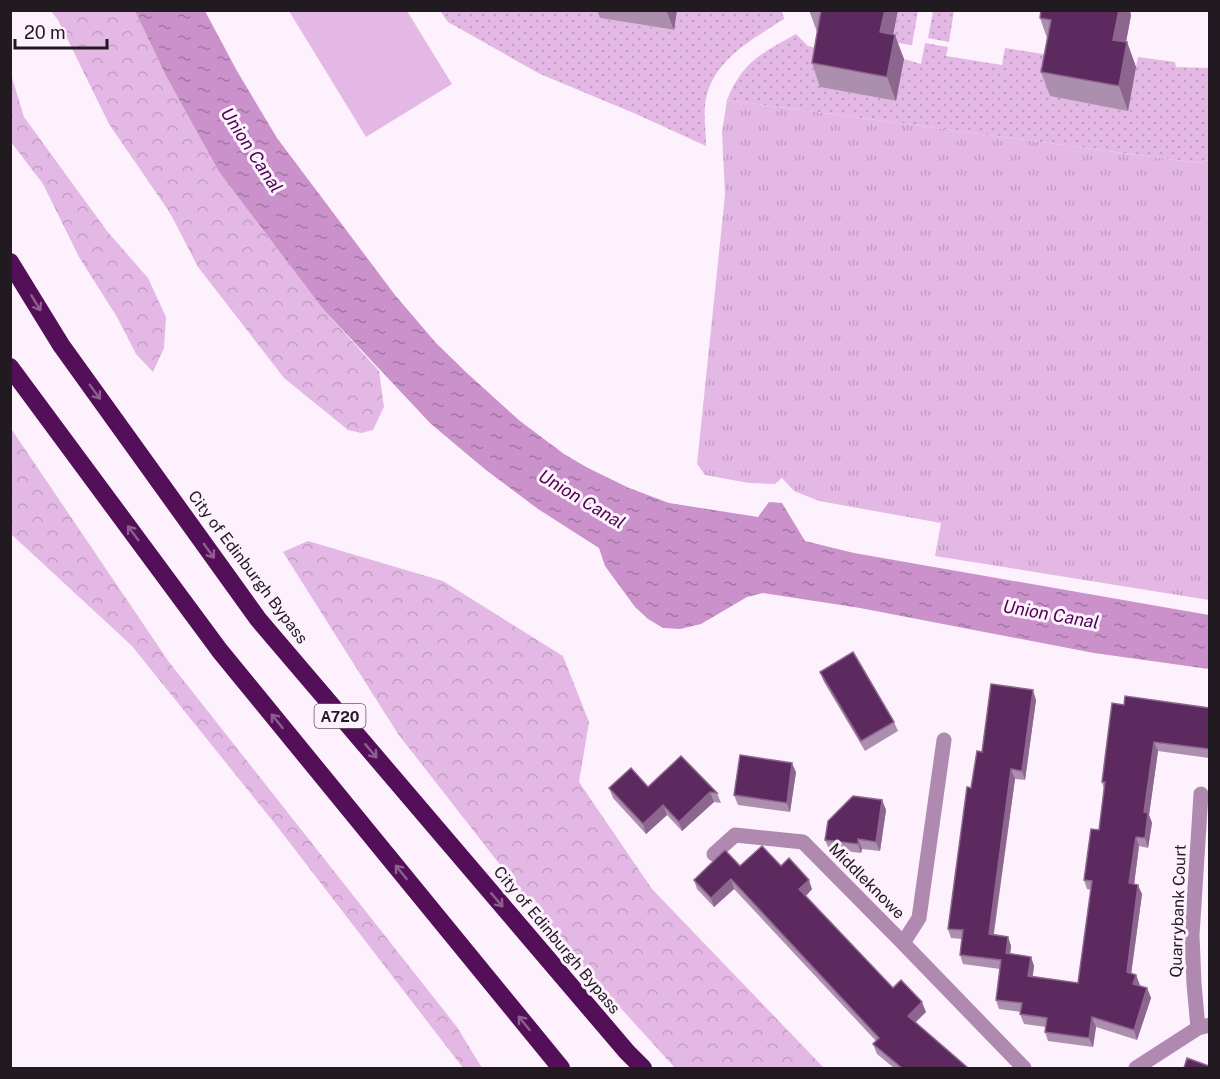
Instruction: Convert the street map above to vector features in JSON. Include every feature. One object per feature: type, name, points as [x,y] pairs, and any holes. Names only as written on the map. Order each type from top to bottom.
[{"type":"highway","name":"City of Edinburgh Bypass","points":[[10,262],[61,345],[258,619],[643,1068]]},
{"type":"highway","name":"A720","points":[[10,367],[220,651],[561,1068]]},
{"type":"street","name":"Middleknowe","points":[[714,854],[735,835],[803,842],[903,943],[919,918],[944,740]]},
{"type":"street","name":"Quarrybank Court","points":[[1201,794],[1192,935],[1194,984],[1204,1027]]},
{"type":"street","points":[[903,943],[1024,1068]]},
{"type":"street","points":[[1136,1068],[1204,1027]]},
{"type":"green space","points":[[51,11],[135,11],[166,76],[219,172],[323,309],[379,371],[384,407],[373,430],[361,433],[348,430],[284,378],[198,267],[170,213],[109,124],[58,20]]},
{"type":"green space","points":[[289,11],[407,11],[452,84],[366,137]]},
{"type":"green space","points":[[440,11],[601,11],[600,18],[673,30],[677,11],[782,11],[784,19],[736,52],[717,72],[706,99],[706,146],[540,74],[448,22]]},
{"type":"green space","points":[[898,11],[918,11],[912,45],[892,42]]},
{"type":"green space","points":[[933,11],[954,11],[949,42],[928,38]]},
{"type":"green space","points":[[796,34],[808,46],[827,50],[821,87],[896,101],[904,59],[921,64],[925,43],[948,47],[946,56],[1002,65],[1005,48],[1057,56],[1127,111],[1138,57],[1175,62],[1176,67],[1209,68],[1209,160],[1198,163],[727,100],[740,76],[754,60]]},
{"type":"green space","points":[[10,71],[24,117],[107,231],[148,278],[166,317],[164,348],[153,372],[136,354],[117,317],[79,257],[43,184],[11,142]]},
{"type":"green space","points":[[727,100],[1198,163],[1209,160],[1209,600],[935,556],[941,523],[819,501],[794,491],[782,478],[775,484],[749,483],[705,475],[697,464],[725,195],[722,132]]},
{"type":"green space","points":[[10,427],[169,662],[457,1027],[482,1068],[463,1068],[276,825],[132,646],[11,534]]},
{"type":"green space","points":[[308,541],[443,581],[563,656],[589,722],[579,782],[652,889],[824,1068],[675,1068],[558,939],[398,734],[283,552]]},
{"type":"water","name":"Union Canal","points":[[135,11],[205,11],[277,138],[395,295],[436,343],[468,374],[520,421],[564,454],[629,488],[669,503],[758,517],[769,502],[782,503],[805,541],[854,553],[1209,615],[1209,669],[1094,653],[860,608],[763,593],[747,597],[701,624],[680,629],[663,628],[648,619],[635,607],[605,566],[599,548],[538,509],[486,470],[431,424],[323,309],[219,172],[166,76]]},
{"type":"building","points":[[821,10],[885,10],[880,32],[895,35],[887,77],[812,63]]},
{"type":"building","points":[[1041,10],[1119,10],[1113,40],[1127,42],[1119,86],[1041,72],[1051,20],[1040,18]]},
{"type":"building","points":[[853,652],[894,722],[861,741],[820,672]]},
{"type":"building","points":[[991,684],[1033,690],[1022,771],[1011,769],[989,934],[1008,937],[1006,953],[1031,957],[1028,976],[1078,983],[1092,881],[1084,880],[1091,829],[1099,830],[1105,782],[1102,782],[1112,703],[1124,705],[1125,696],[1209,708],[1209,749],[1154,742],[1144,812],[1148,813],[1145,838],[1136,837],[1129,883],[1138,885],[1127,972],[1136,975],[1133,984],[1147,988],[1134,1030],[1092,1017],[1089,1038],[1045,1032],[1047,1018],[1020,1014],[1022,1003],[996,1000],[1001,960],[960,955],[963,930],[948,929],[967,787],[971,788],[977,751],[982,752]]},
{"type":"building","points":[[740,755],[792,763],[787,803],[734,795]]},
{"type":"building","points":[[681,756],[717,793],[710,792],[679,822],[663,805],[643,824],[609,788],[631,768],[648,787]]},
{"type":"building","points":[[853,796],[882,800],[876,842],[858,839],[858,844],[825,840],[828,821]]},
{"type":"building","points":[[762,846],[781,866],[789,858],[809,880],[799,889],[893,988],[901,980],[922,1002],[908,1016],[968,1068],[902,1068],[873,1044],[879,1038],[731,879],[711,898],[694,880],[725,850],[740,866]]},
{"type":"building","points":[[1187,1058],[1209,1066],[1209,1068],[1184,1068]]}]
